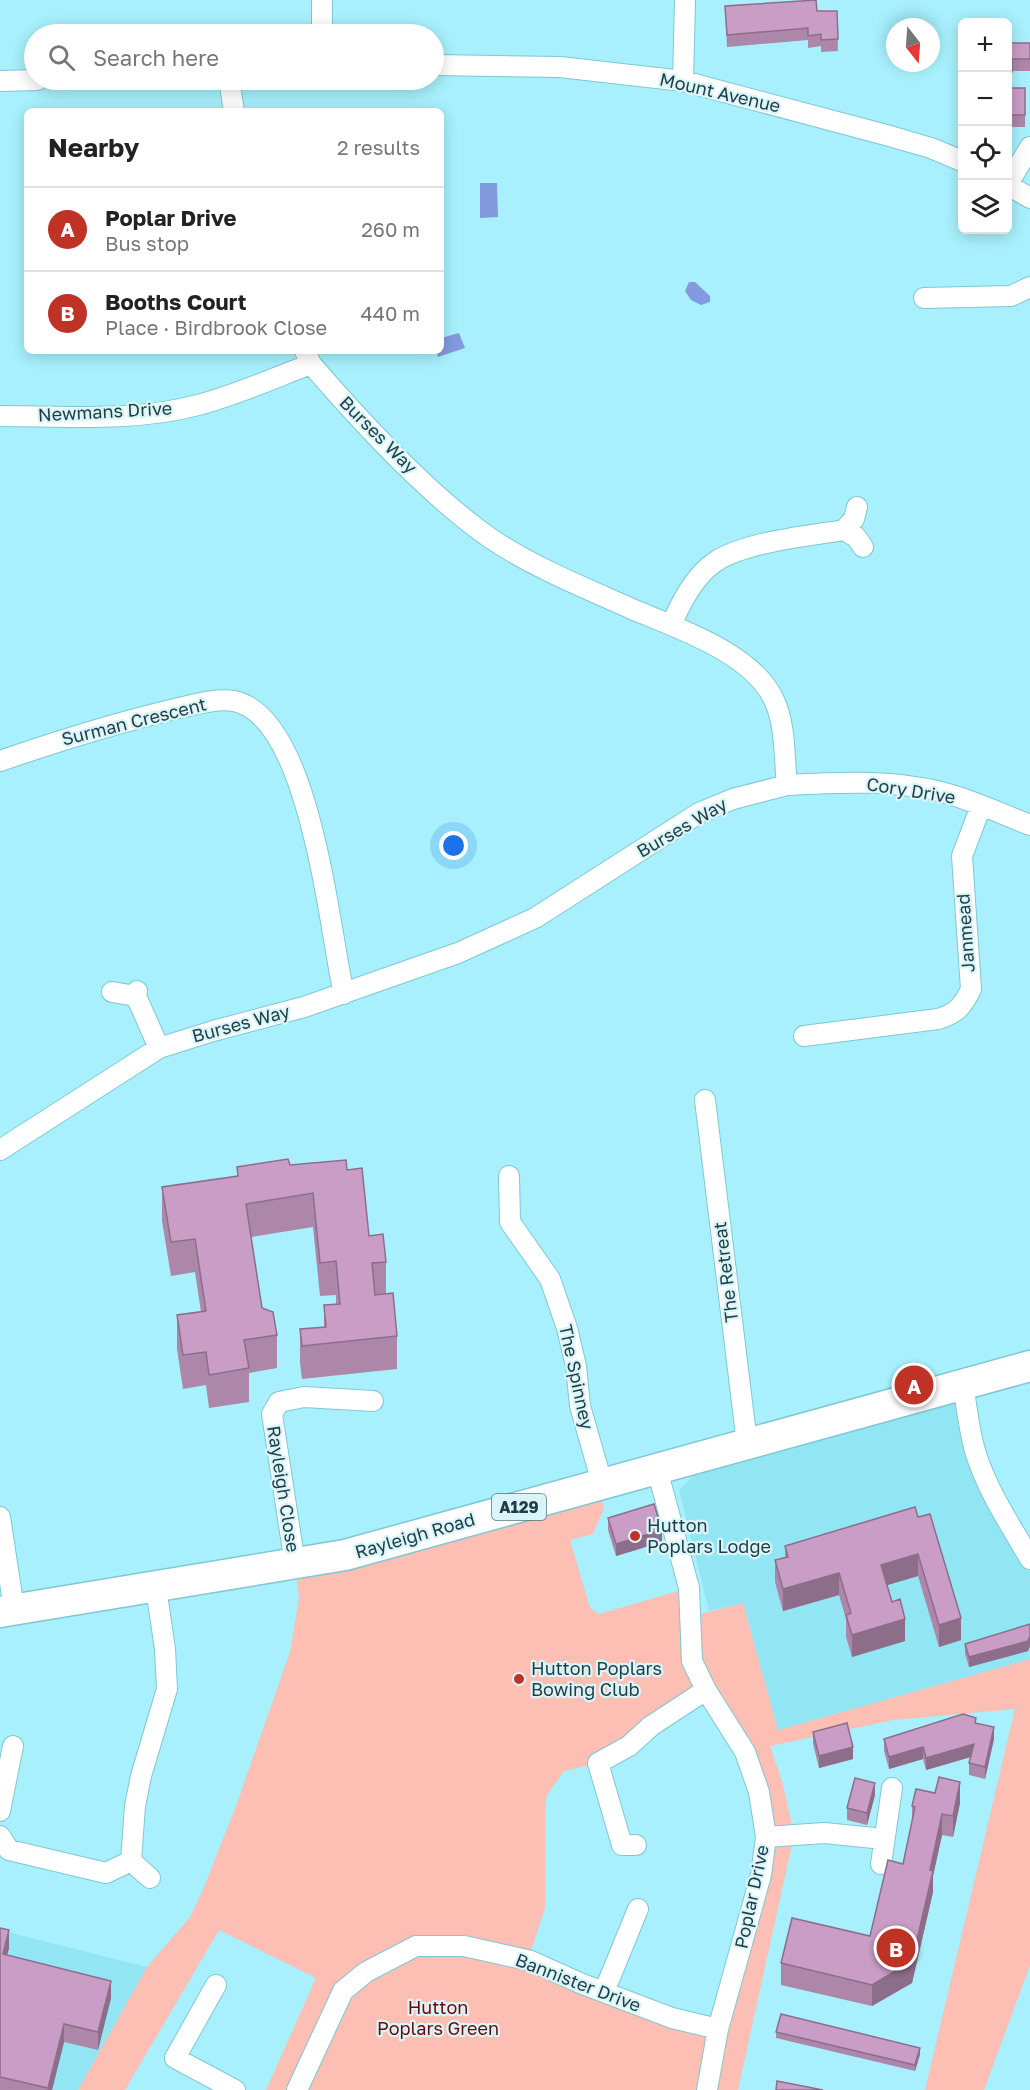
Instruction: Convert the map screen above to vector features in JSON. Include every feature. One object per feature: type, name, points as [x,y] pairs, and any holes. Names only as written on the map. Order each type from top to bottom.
[{"type":"main road","name":"Rayleigh Road","points":[[7,1611],[345,1555],[1030,1366]]},
{"type":"street","points":[[322,0],[322,24]]},
{"type":"street","points":[[683,81],[685,0]]},
{"type":"street","name":"Mount Avenue","points":[[444,65],[560,67],[683,81],[886,135],[931,148],[958,159]]},
{"type":"street","points":[[0,81],[24,80]]},
{"type":"street","points":[[231,90],[234,108]]},
{"type":"street","points":[[1010,180],[1030,147]]},
{"type":"street","points":[[1012,187],[1030,198]]},
{"type":"street","points":[[924,298],[1011,296],[1030,287]]},
{"type":"street","name":"Newmans Drive","points":[[0,416],[98,416],[154,412],[197,405],[308,358]]},
{"type":"street","name":"Burses Way","points":[[0,1150],[105,1080],[159,1048],[344,994],[458,953],[535,918],[699,813],[733,799],[787,785],[779,712],[764,684],[740,661],[671,625],[532,561],[491,538],[454,510],[378,437],[308,358]]},
{"type":"street","points":[[671,625],[680,604],[699,576],[715,561],[762,545],[844,530],[854,519],[857,507]]},
{"type":"street","points":[[844,530],[856,537],[863,547]]},
{"type":"street","name":"Surman Crescent","points":[[0,760],[58,741],[204,703],[234,701],[251,709],[276,736],[302,789],[316,846],[344,994]]},
{"type":"street","name":"Cory Drive","points":[[787,785],[849,782],[900,786],[950,795],[1030,825]]},
{"type":"street","name":"Janmead","points":[[804,1036],[938,1018],[954,1014],[965,1002],[970,989],[962,856],[981,806]]},
{"type":"street","points":[[112,992],[136,993],[159,1048]]},
{"type":"street","name":"The Retreat","points":[[705,1100],[747,1443]]},
{"type":"street","name":"The Spinney","points":[[509,1176],[510,1222],[550,1279],[567,1328],[576,1366],[580,1406],[602,1483]]},
{"type":"street","points":[[963,1385],[975,1452],[998,1506],[1023,1532],[1030,1559]]},
{"type":"street","name":"Rayleigh Close","points":[[295,1564],[272,1414],[279,1402],[304,1397],[373,1401]]},
{"type":"street","name":"Poplar Drive","points":[[657,1469],[689,1588],[692,1661],[706,1690],[745,1752],[759,1792],[766,1837],[761,1875],[718,2030],[707,2090]]},
{"type":"street","points":[[0,1517],[7,1611]]},
{"type":"street","points":[[131,1861],[135,1806],[141,1776],[167,1689],[165,1649],[156,1588]]},
{"type":"street","points":[[636,1845],[622,1845],[598,1763],[629,1746],[651,1726],[706,1690]]},
{"type":"street","points":[[0,1811],[13,1746]]},
{"type":"street","points":[[881,1864],[892,1788]]},
{"type":"street","points":[[766,1837],[824,1833],[884,1839]]},
{"type":"street","points":[[0,1836],[9,1850],[106,1874],[131,1861]]},
{"type":"street","points":[[131,1861],[150,1878]]},
{"type":"street","points":[[604,1992],[638,1909]]},
{"type":"street","name":"Bannister Drive","points":[[297,2090],[343,1991],[366,1972],[416,1946],[464,1946],[531,1961],[672,2019],[718,2030]]},
{"type":"street","points":[[216,1985],[175,2058],[235,2090]]},
{"type":"shaded area","points":[[480,183],[497,183],[498,217],[480,218]]},
{"type":"shaded area","points":[[689,282],[695,282],[710,296],[710,302],[701,305],[691,300],[685,291]]},
{"type":"shaded area","points":[[459,333],[465,348],[438,357],[437,354],[444,354],[444,337]]},
{"type":"shaded area","points":[[965,1400],[975,1452],[1030,1559],[1030,1659],[778,1730],[743,1603],[709,1611],[679,1490],[693,1476]]},
{"type":"shaded area","points":[[0,1930],[147,1967],[78,2090],[0,2090]]},
{"type":"green space","name":"Hutton Poplars Green","points":[[601,1497],[604,1508],[593,1534],[570,1540],[590,1608],[599,1614],[689,1588],[692,1616],[743,1603],[778,1730],[1030,1659],[1030,1965],[984,2090],[925,2090],[1015,1709],[893,1720],[770,1746],[783,1785],[794,1835],[738,2090],[266,2090],[316,1978],[219,1930],[125,2090],[78,2090],[147,1967],[190,1917],[202,1892],[236,1806],[290,1652],[299,1598],[295,1564]],"holes":[[[706,1690],[759,1792],[761,1875],[708,2026],[530,1953],[545,1908],[547,1795],[564,1771],[598,1763]]]},
{"type":"building","points":[[816,0],[817,11],[837,11],[838,39],[821,40],[821,34],[808,36],[808,28],[727,35],[725,6]]},
{"type":"building","points":[[1012,43],[1030,43],[1030,59],[1012,59]]},
{"type":"building","points":[[1012,88],[1025,88],[1025,115],[1012,115]]},
{"type":"building","points":[[288,1159],[290,1165],[346,1160],[347,1170],[362,1168],[369,1236],[383,1234],[386,1262],[372,1263],[375,1295],[393,1293],[397,1336],[302,1346],[300,1329],[326,1327],[324,1305],[340,1304],[336,1261],[320,1263],[313,1193],[246,1204],[262,1308],[273,1312],[277,1335],[244,1340],[249,1368],[209,1375],[206,1352],[183,1355],[177,1315],[206,1311],[195,1239],[171,1242],[162,1187],[238,1176],[237,1167]]},
{"type":"building","points":[[654,1504],[662,1530],[616,1544],[608,1518]]},
{"type":"building","points":[[915,1507],[918,1517],[930,1514],[961,1618],[939,1625],[918,1554],[881,1565],[892,1602],[900,1599],[905,1619],[852,1635],[846,1615],[851,1613],[839,1573],[783,1589],[775,1560],[788,1557],[785,1546]]},
{"type":"building","points":[[1030,1624],[1028,1641],[969,1657],[965,1644]]},
{"type":"building","points":[[963,1714],[976,1718],[975,1723],[994,1727],[985,1767],[969,1763],[974,1744],[926,1758],[923,1747],[889,1757],[884,1739]]},
{"type":"building","points":[[847,1723],[853,1747],[819,1756],[813,1732]]},
{"type":"building","points":[[939,1777],[960,1782],[953,1816],[942,1814],[930,1870],[933,1871],[912,1961],[872,1985],[781,1963],[792,1918],[870,1936],[888,1860],[903,1864],[915,1807],[912,1806],[916,1789],[935,1793]]},
{"type":"building","points":[[855,1778],[875,1783],[867,1813],[847,1808]]},
{"type":"building","points":[[0,1928],[9,1930],[3,1954],[111,1981],[98,2032],[64,2024],[48,2088],[0,2077]]},
{"type":"building","points":[[781,2014],[920,2048],[915,2065],[776,2032]]},
{"type":"building","points":[[777,2081],[823,2090],[776,2090]]},
{"type":"place","name":"Poplar Drive","points":[[914,1385]]},
{"type":"place","name":"Hutton Poplars Lodge","points":[[635,1536]]},
{"type":"place","name":"Hutton Poplars Bowing Club","points":[[519,1679]]},
{"type":"place","name":"Booths Court","points":[[896,1948]]}]
